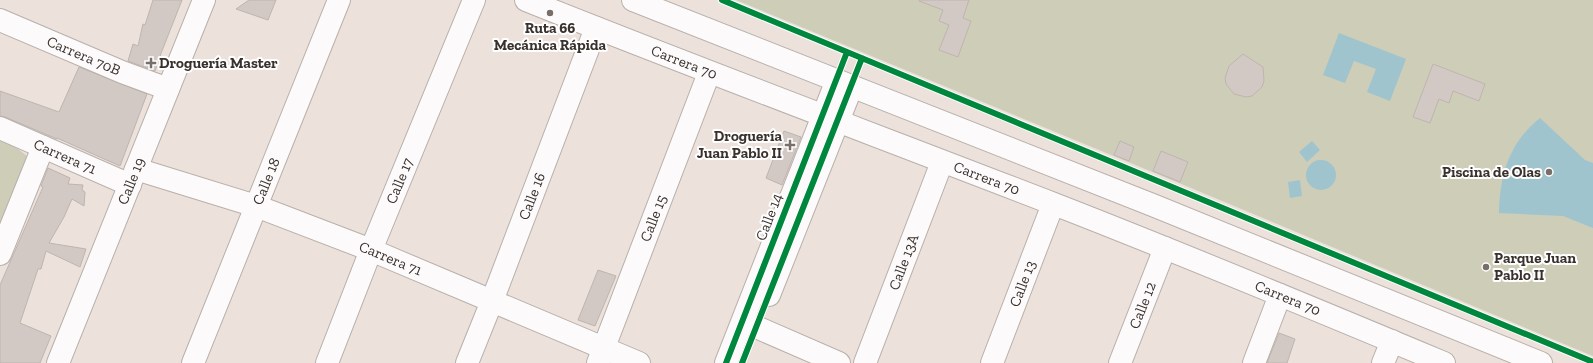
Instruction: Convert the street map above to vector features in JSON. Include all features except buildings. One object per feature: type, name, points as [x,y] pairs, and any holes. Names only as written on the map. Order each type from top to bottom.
[{"type":"street","name":"Calle 19","points":[[58,363],[204,0]]},
{"type":"street","name":"Calle 18","points":[[193,363],[339,0]]},
{"type":"street","name":"Calle 17","points":[[327,363],[371,250],[474,0]]},
{"type":"street","name":"Carrera 70","points":[[526,0],[709,73],[1165,248],[1444,363]]},
{"type":"street","points":[[633,0],[1155,206],[1541,363]]},
{"type":"street","name":"Carrera 70B","points":[[0,20],[122,72],[168,89]]},
{"type":"street","name":"Calle 16","points":[[466,363],[492,301],[596,28]]},
{"type":"street","name":"Calle 15","points":[[601,355],[709,73]]},
{"type":"street","name":"Calle 14","points":[[742,363],[844,83]]},
{"type":"street","name":"Calle 14","points":[[726,363],[831,119]]},
{"type":"street","name":"Carrera 71","points":[[0,128],[42,147],[133,177],[256,206],[371,250],[492,301],[601,355],[639,363]]},
{"type":"street","points":[[0,254],[42,147]]},
{"type":"street","name":"Calle 13A","points":[[865,363],[942,162]]},
{"type":"street","name":"Calle 13","points":[[992,363],[1053,204]]},
{"type":"street","name":"Calle 12","points":[[1120,363],[1165,248]]},
{"type":"street","points":[[1254,363],[1280,295]]},
{"type":"street","points":[[756,327],[839,363]]},
{"type":"street","points":[[1383,363],[1392,341]]},
{"type":"green space","name":"Parque Juan Pablo II","points":[[736,0],[1593,0],[1593,356],[1167,178]]},
{"type":"green space","points":[[0,135],[36,163],[0,254]]},
{"type":"water","points":[[1339,33],[1406,59],[1390,101],[1367,92],[1376,69],[1354,61],[1345,83],[1323,75]]},
{"type":"water","name":"Piscina de Olas","points":[[1540,118],[1585,160],[1593,163],[1593,228],[1563,216],[1499,213],[1501,185],[1508,160],[1521,138]]},
{"type":"water","points":[[1312,141],[1320,150],[1307,162],[1299,152]]},
{"type":"water","points":[[1321,160],[1331,165],[1336,175],[1331,185],[1321,190],[1311,185],[1306,175],[1311,165]]},
{"type":"water","points":[[1300,180],[1302,196],[1290,198],[1288,182]]},
{"type":"cycle path","points":[[722,0],[1593,362]]},
{"type":"cycle path","points":[[726,363],[847,52]]},
{"type":"cycle path","points":[[742,363],[862,58]]},
{"type":"place","name":"Ruta 66 Mecánica Rápida","points":[[550,13]]},
{"type":"place","name":"Droguería Master","points":[[151,63]]},
{"type":"place","name":"Droguería Juan Pablo II","points":[[790,145]]},
{"type":"place","name":"Piscina de Olas","points":[[1549,172]]},
{"type":"place","name":"Parque Juan Pablo II","points":[[1486,267]]}]
